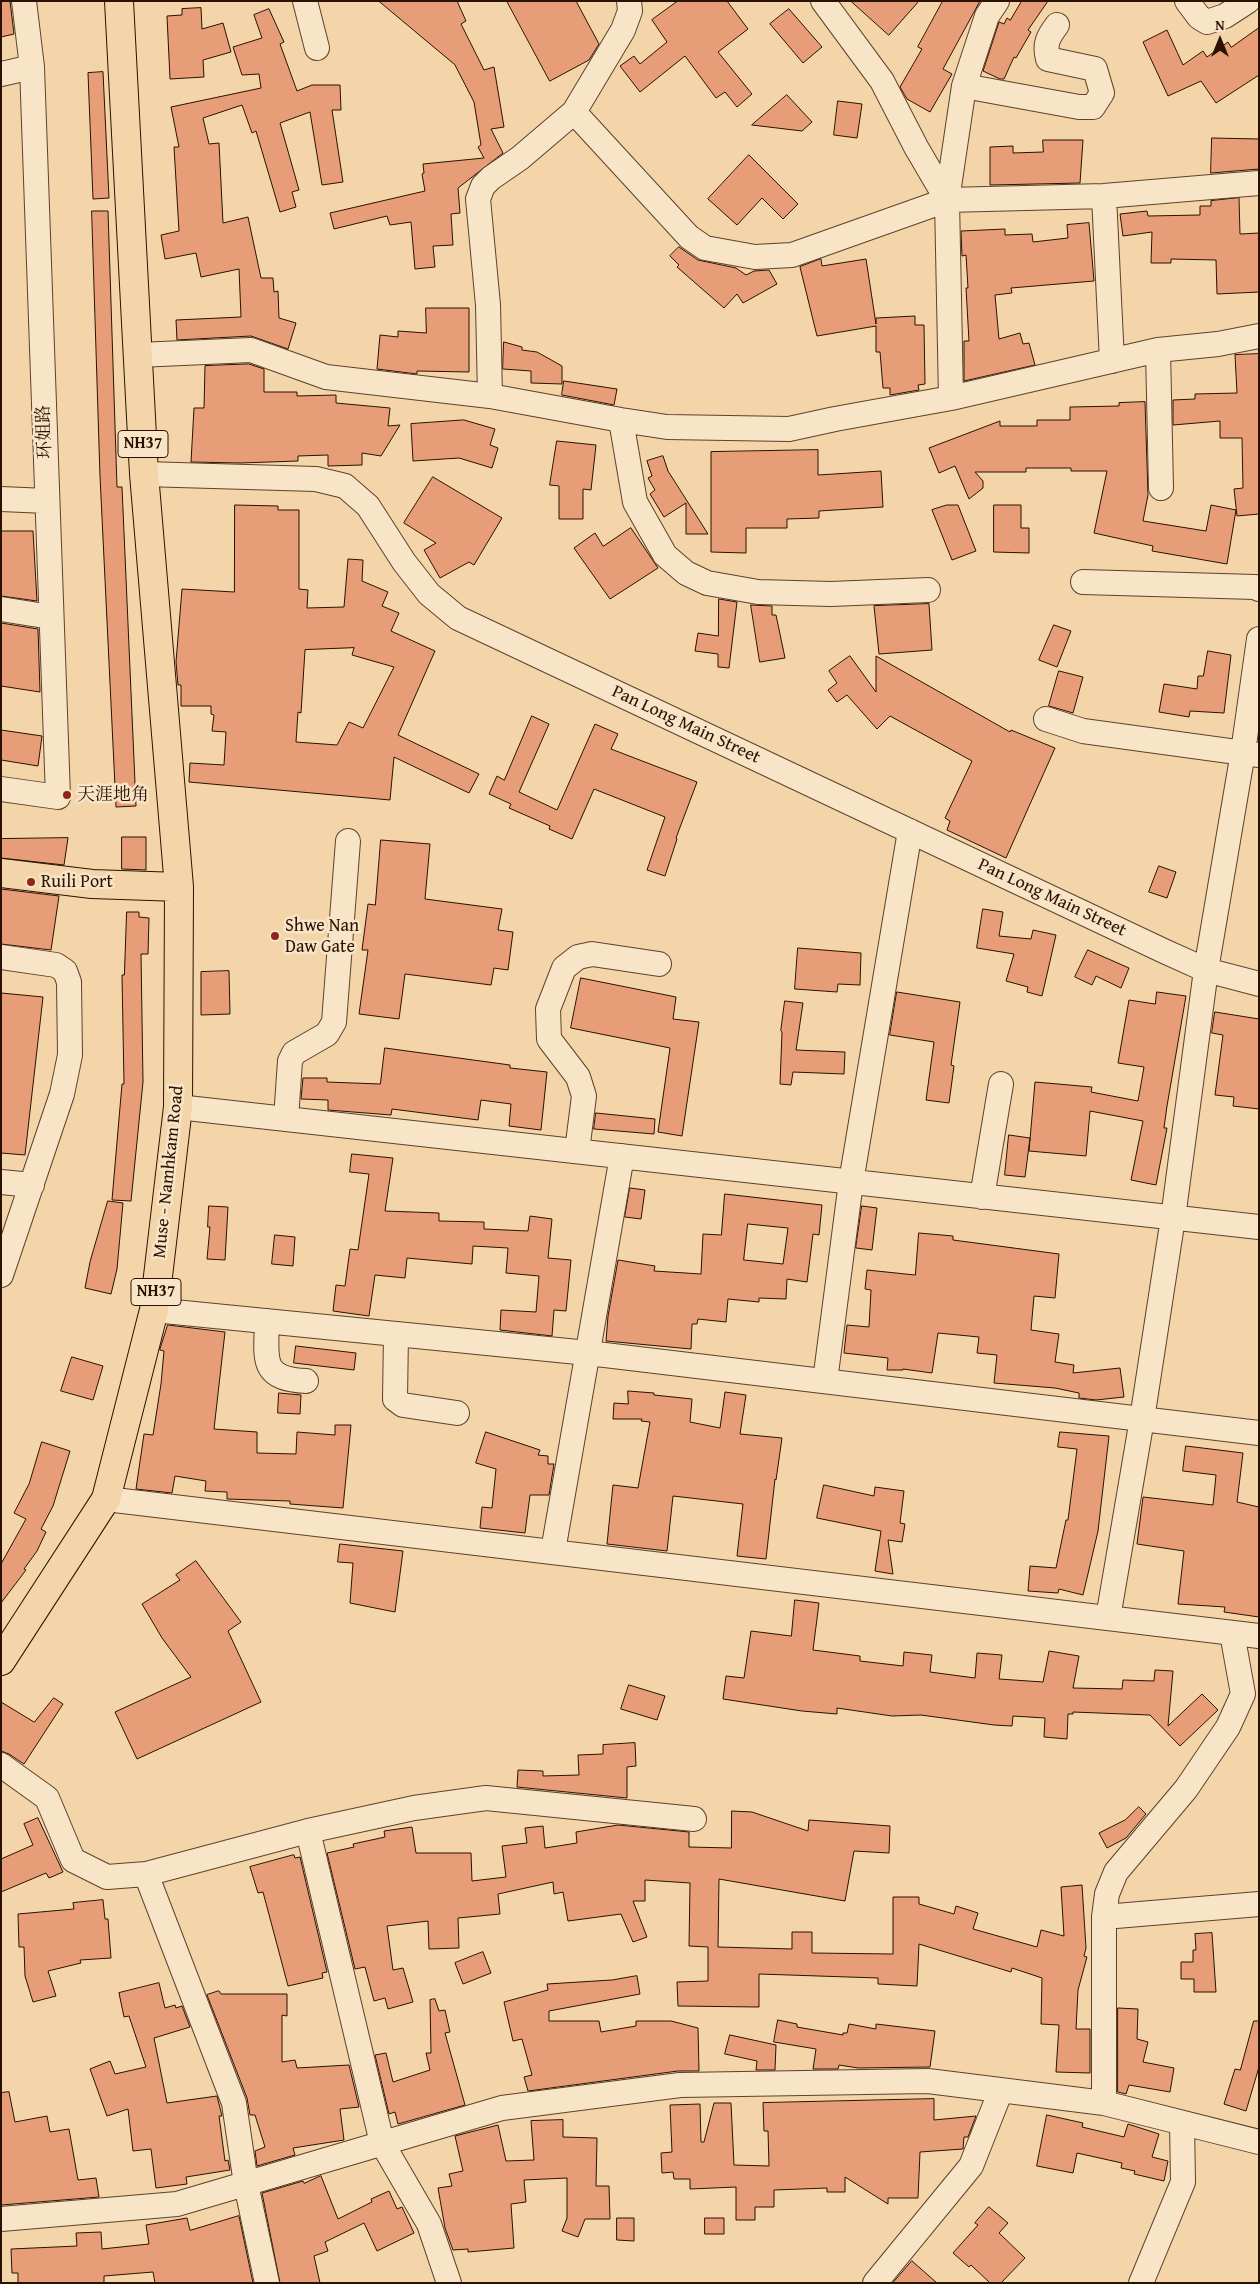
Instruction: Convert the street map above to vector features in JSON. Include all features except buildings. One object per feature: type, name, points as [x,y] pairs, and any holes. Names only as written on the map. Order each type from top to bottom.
[{"type":"highway","name":"NH37","points":[[119,1],[144,474],[179,887]]},
{"type":"highway","points":[[1,874],[92,884],[179,887]]},
{"type":"highway","name":"Muse - Namhkam Road","points":[[1,1661],[106,1499],[154,1310],[178,1107],[179,887]]},
{"type":"street","name":"环姐路","points":[[1,789],[58,796],[32,67],[24,1]]},
{"type":"street","points":[[305,1],[317,48]]},
{"type":"street","points":[[490,396],[488,305],[478,199],[483,186],[491,178],[520,158],[574,112],[623,30],[630,11],[629,1]]},
{"type":"street","points":[[823,1],[882,81],[916,147],[947,200]]},
{"type":"street","points":[[951,398],[947,200],[964,86],[987,16],[997,1]]},
{"type":"street","points":[[1187,1],[1198,17],[1207,22],[1226,16],[1248,1]]},
{"type":"street","points":[[964,86],[1079,107],[1093,107],[1102,93],[1095,70],[1048,59],[1045,49],[1047,40],[1057,25]]},
{"type":"street","points":[[1,74],[32,67]]},
{"type":"street","points":[[574,112],[689,238],[706,248],[755,257],[792,255],[947,200],[1104,196],[1259,183]]},
{"type":"street","points":[[1104,196],[1112,361]]},
{"type":"street","points":[[138,355],[251,350],[326,377],[490,396],[667,427],[788,429],[951,398],[1158,350],[1218,344],[1259,336]]},
{"type":"street","points":[[1158,350],[1161,488]]},
{"type":"street","points":[[620,420],[635,502],[665,555],[686,573],[707,583],[758,592],[831,594],[928,590]]},
{"type":"street","name":"Pan Long Main Street","points":[[144,474],[316,478],[345,486],[368,506],[404,562],[429,594],[458,618],[1206,970],[1259,984]]},
{"type":"street","points":[[1,499],[47,501]]},
{"type":"street","points":[[1083,582],[1255,587],[1259,589]]},
{"type":"street","points":[[1,609],[51,617]]},
{"type":"street","points":[[1108,1618],[1142,1419],[1173,1218],[1206,970],[1251,754],[1259,638]]},
{"type":"street","points":[[1046,719],[1090,733],[1251,754]]},
{"type":"street","points":[[825,1381],[851,1182],[910,831]]},
{"type":"street","points":[[286,1119],[290,1061],[294,1053],[328,1034],[334,1022],[348,841]]},
{"type":"street","points":[[577,1151],[584,1096],[578,1077],[549,1039],[548,1009],[564,968],[578,957],[592,954],[659,964]]},
{"type":"street","points":[[1,956],[56,964],[65,971],[70,982],[70,1055],[62,1094],[1,1275]]},
{"type":"street","points":[[982,1197],[1001,1084]]},
{"type":"street","points":[[178,1107],[1259,1227]]},
{"type":"street","points":[[554,1551],[622,1156]]},
{"type":"street","points":[[1,1182],[32,1185]]},
{"type":"street","points":[[154,1310],[588,1353],[1259,1433]]},
{"type":"street","points":[[267,1321],[267,1362],[276,1375],[291,1380],[306,1380]]},
{"type":"street","points":[[396,1334],[394,1399],[403,1405],[457,1413]]},
{"type":"street","points":[[106,1499],[1259,1636]]},
{"type":"street","points":[[1104,2103],[1104,1917],[1107,1894],[1116,1872],[1186,1789],[1228,1728],[1243,1694],[1232,1633]]},
{"type":"street","points":[[1,1765],[47,1798],[73,1860],[107,1877],[146,1874],[308,1831],[414,1808],[486,1798],[694,1819]]},
{"type":"street","points":[[308,1831],[382,2143],[429,2224],[449,2283]]},
{"type":"street","points":[[146,1874],[234,2103],[246,2184],[268,2283]]},
{"type":"street","points":[[1104,1917],[1259,1904]]},
{"type":"street","points":[[1,2219],[177,2204],[502,2108],[680,2085],[928,2081],[1104,2103],[1259,2142]]},
{"type":"street","points":[[875,2283],[971,2166],[1001,2090]]},
{"type":"street","points":[[1141,2283],[1183,2182],[1182,2123]]},
{"type":"place","name":"天涯地角","points":[[67,795]]},
{"type":"place","name":"Ruili Port","points":[[31,882]]},
{"type":"place","name":"Shwe Nan Daw Gate","points":[[275,936]]}]
